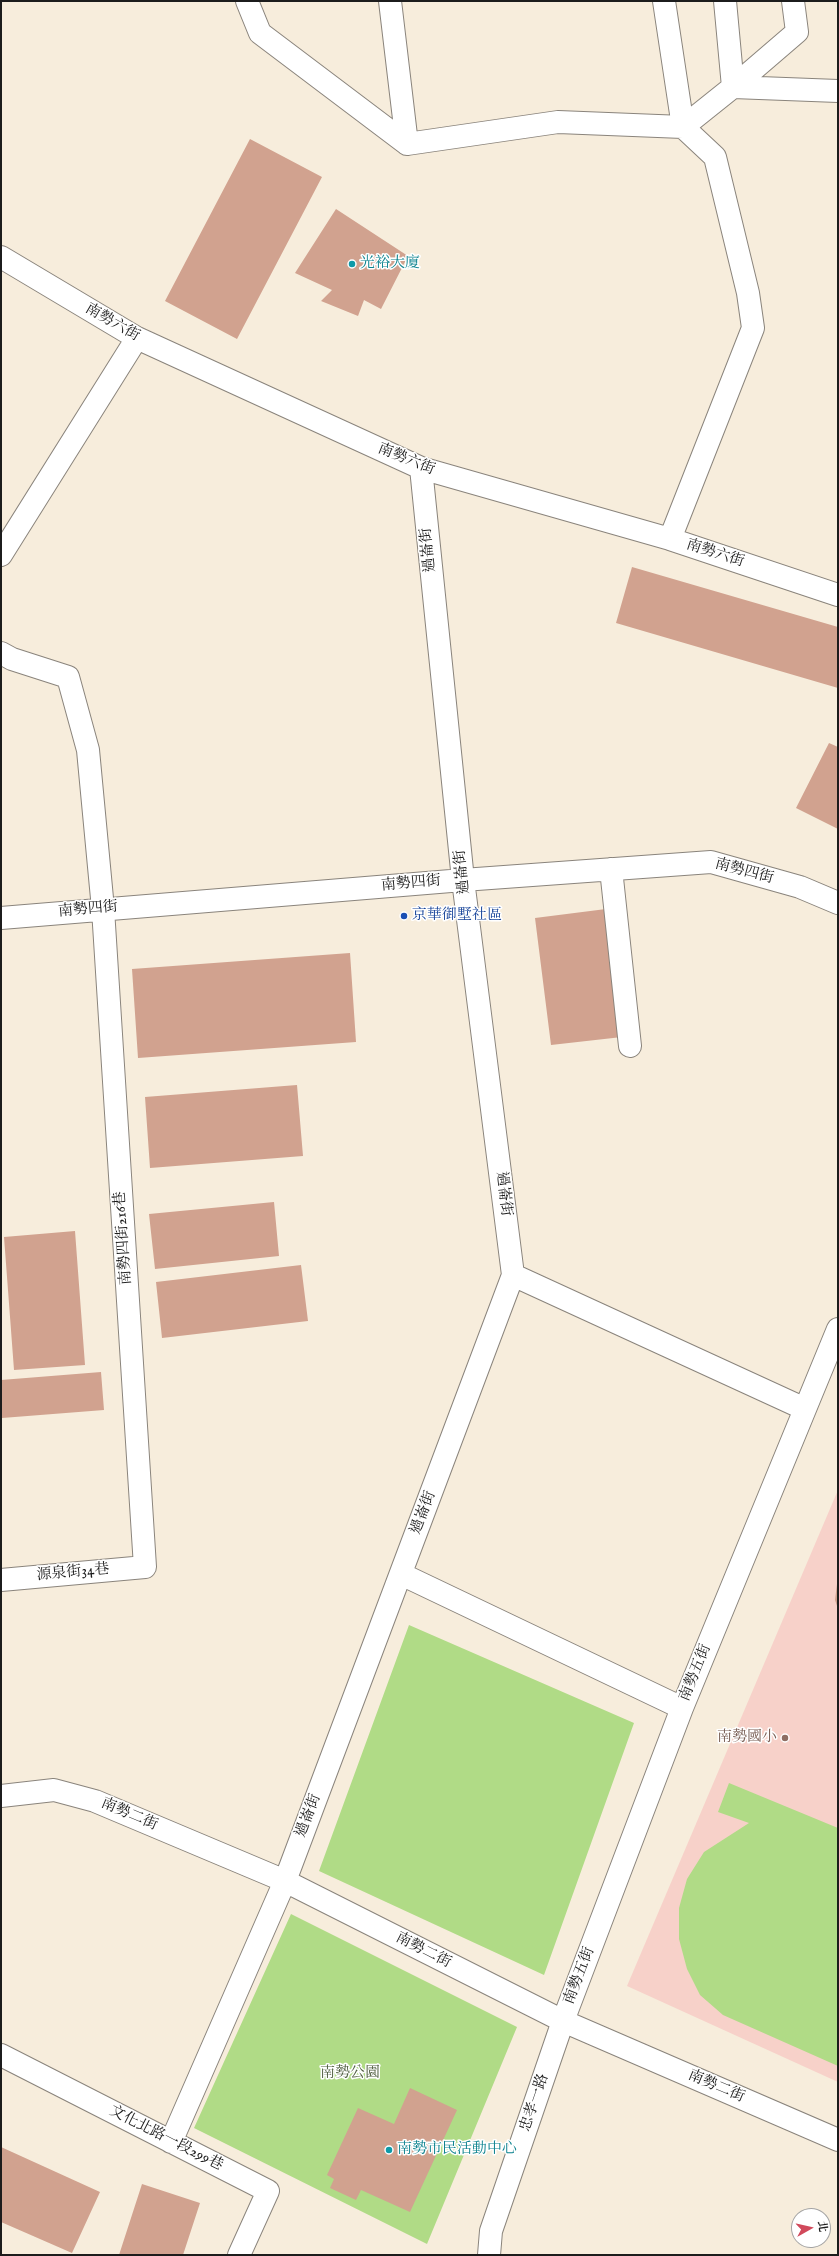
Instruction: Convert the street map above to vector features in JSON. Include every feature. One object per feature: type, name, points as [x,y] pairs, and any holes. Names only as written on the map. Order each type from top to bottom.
[{"type":"street","points":[[247,1],[260,33],[407,144],[558,122],[683,127],[733,87],[797,32],[793,1]]},
{"type":"street","points":[[390,1],[407,144]]},
{"type":"street","points":[[664,1],[683,127],[715,157],[748,294],[753,328],[670,539]]},
{"type":"street","points":[[725,1],[733,87]]},
{"type":"street","points":[[733,87],[838,91]]},
{"type":"street","name":"南勢六街","points":[[1,257],[137,338],[421,468],[670,539],[838,595]]},
{"type":"street","points":[[1,555],[137,338]]},
{"type":"street","name":"過崙街","points":[[171,2142],[284,1881],[513,1275],[463,880],[421,468]]},
{"type":"street","name":"南勢四街216巷","points":[[1,653],[12,659],[68,676],[88,750],[103,909],[144,1567]]},
{"type":"street","name":"南勢四街","points":[[1,918],[463,880],[711,862],[800,887],[838,903]]},
{"type":"street","points":[[610,869],[630,1046]]},
{"type":"street","points":[[513,1275],[805,1409]]},
{"type":"street","name":"南勢五街","points":[[563,2021],[682,1708],[838,1329]]},
{"type":"street","name":"源泉街34巷","points":[[1,1580],[144,1567]]},
{"type":"street","points":[[401,1574],[682,1708]]},
{"type":"street","name":"南勢二街","points":[[1,1796],[54,1790],[95,1800],[284,1881],[563,2021],[838,2140]]},
{"type":"street","name":"忠孝一路","points":[[489,2255],[491,2231],[563,2021]]},
{"type":"street","name":"文化北路一段299巷","points":[[1,2055],[268,2191],[240,2255]]},
{"type":"shaded area","name":"南勢國小","points":[[838,1490],[838,2082],[627,1986]]},
{"type":"green space","points":[[409,1625],[634,1723],[544,1975],[319,1871]]},
{"type":"green space","points":[[729,1783],[838,1828],[838,2066],[723,2015],[700,1995],[687,1969],[679,1939],[679,1908],[687,1879],[704,1852],[749,1823],[718,1812]]},
{"type":"green space","name":"南勢公園","points":[[291,1914],[517,2027],[427,2244],[194,2128]]},
{"type":"building","points":[[250,139],[322,177],[237,339],[165,301]]},
{"type":"building","name":"光裕大廈","points":[[336,209],[408,256],[381,309],[364,300],[358,316],[321,301],[332,290],[295,273]]},
{"type":"building","points":[[632,567],[838,627],[838,688],[616,623]]},
{"type":"building","points":[[829,743],[838,747],[838,829],[796,808]]},
{"type":"building","points":[[606,909],[622,1037],[551,1045],[535,918]]},
{"type":"building","points":[[350,953],[356,1042],[138,1058],[132,969]]},
{"type":"building","points":[[297,1085],[303,1156],[150,1168],[145,1097]]},
{"type":"building","points":[[274,1202],[279,1256],[155,1269],[149,1214]]},
{"type":"building","points":[[75,1231],[85,1365],[14,1370],[4,1237]]},
{"type":"building","points":[[301,1265],[308,1321],[162,1338],[156,1282]]},
{"type":"building","points":[[101,1372],[104,1410],[2,1418],[1,1380]]},
{"type":"building","points":[[838,1584],[838,1609],[835,1600]]},
{"type":"building","name":"南勢市民活動中心","points":[[410,2088],[457,2110],[410,2212],[361,2190],[356,2200],[330,2188],[334,2179],[327,2175],[358,2108],[394,2124]]},
{"type":"building","points":[[1,2147],[100,2192],[72,2253],[1,2222]]},
{"type":"building","points":[[142,2184],[200,2203],[183,2255],[119,2255]]},
{"type":"place","name":"光裕大廈","points":[[352,264]]},
{"type":"place","name":"京華御墅社區","points":[[404,916]]},
{"type":"place","name":"南勢國小","points":[[785,1738]]},
{"type":"place","name":"南勢市民活動中心","points":[[389,2150]]}]
